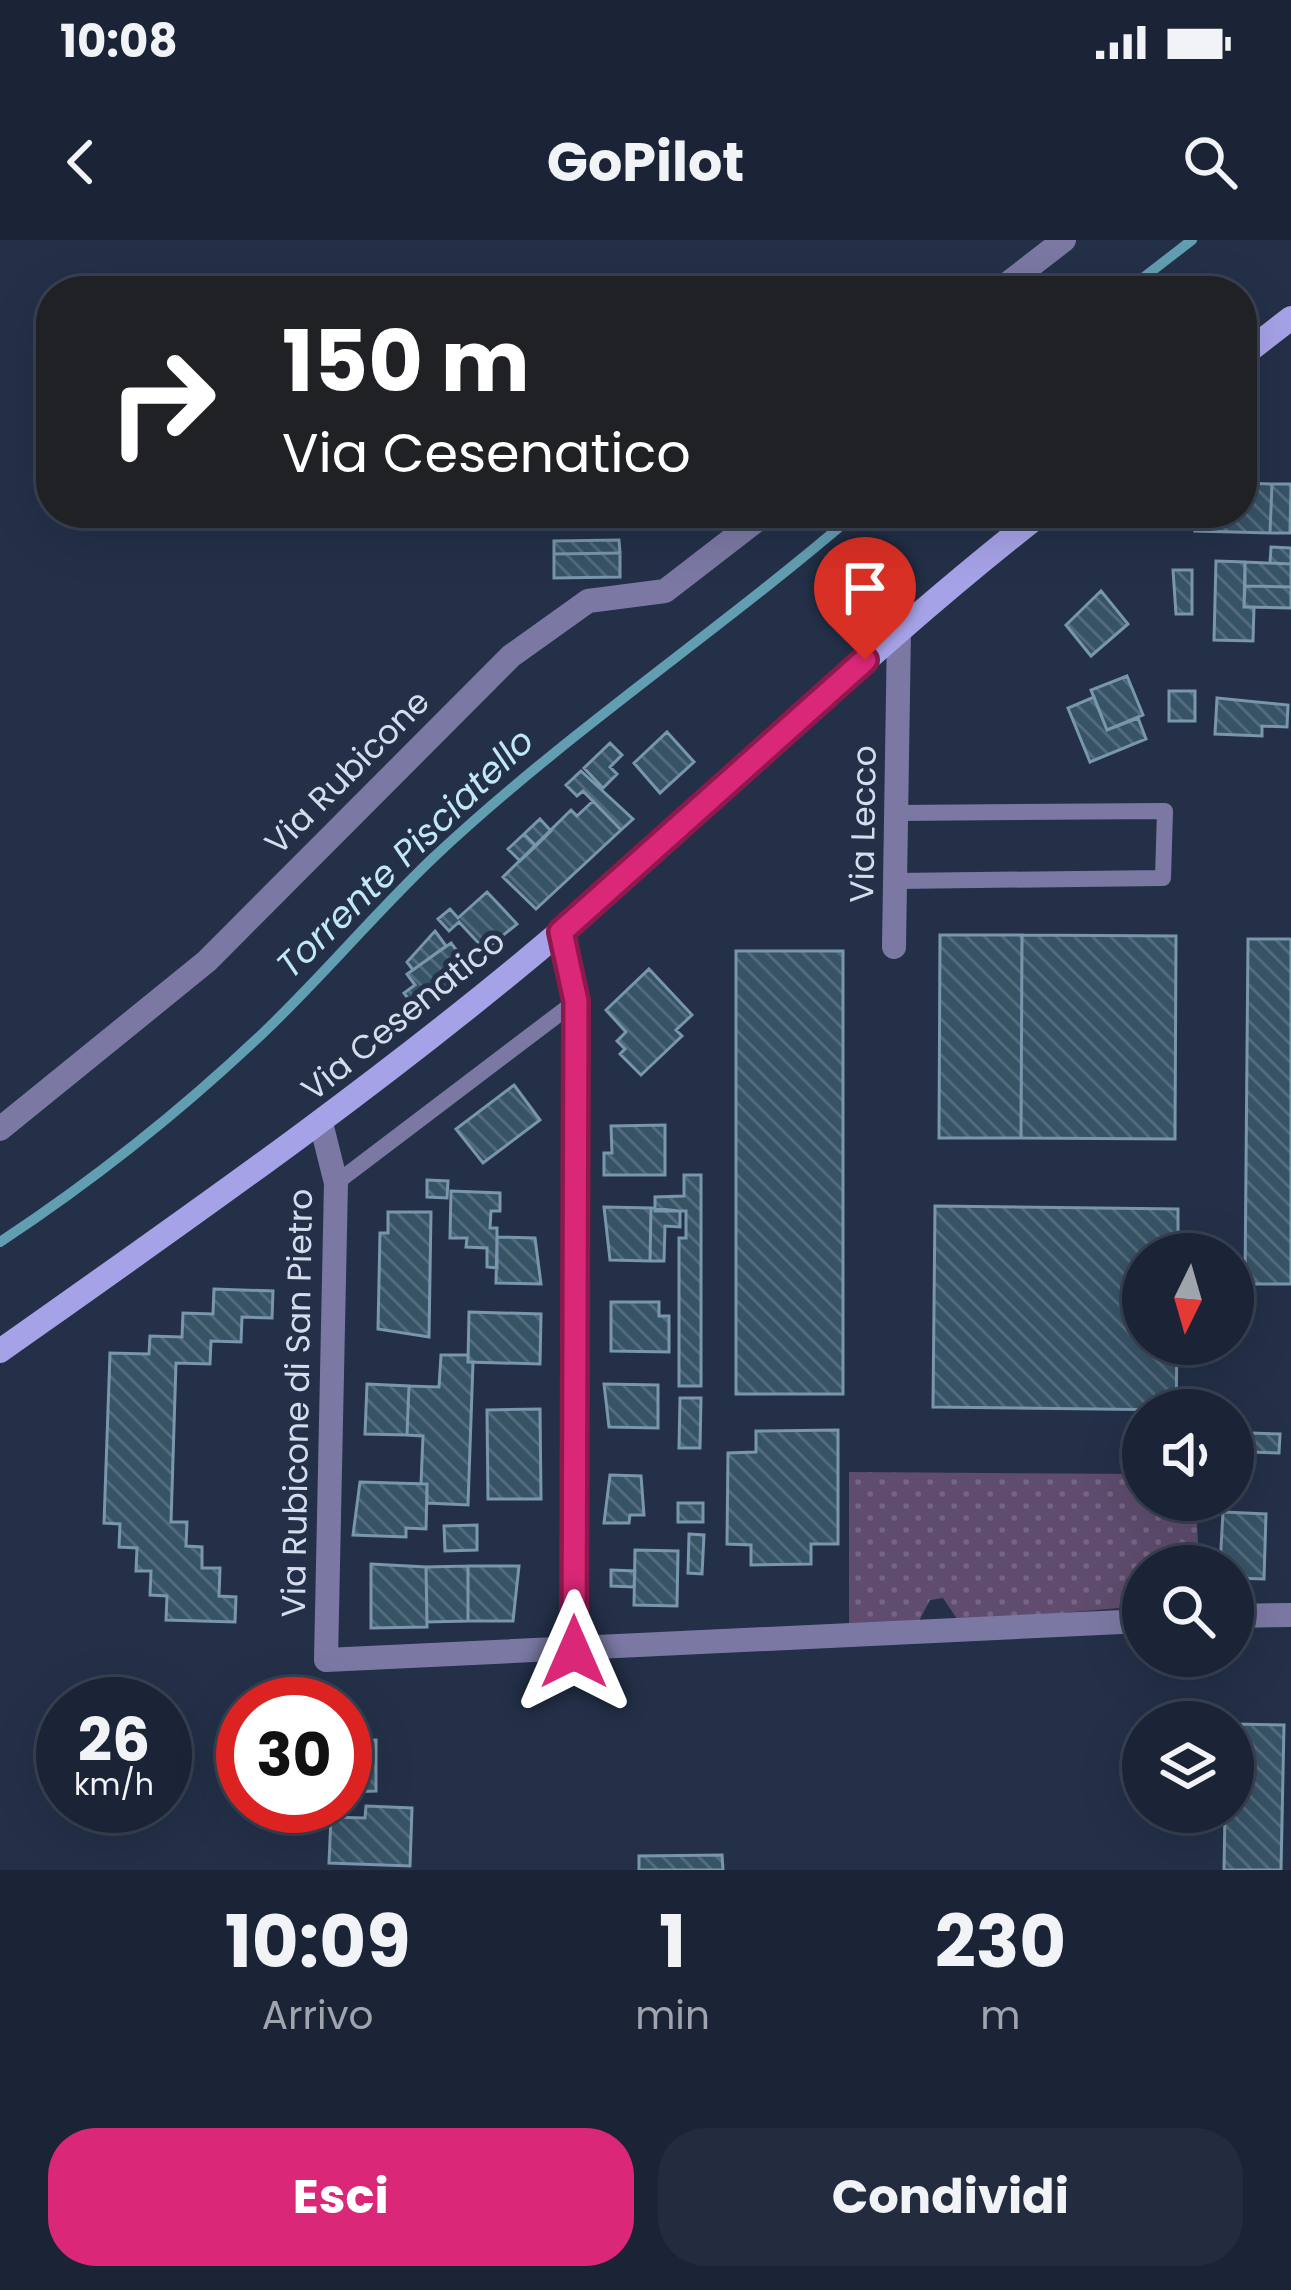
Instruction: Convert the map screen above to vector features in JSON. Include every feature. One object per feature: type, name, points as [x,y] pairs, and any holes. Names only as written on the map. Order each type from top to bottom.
[{"type":"main road","points":[[1257,344],[1291,318]]},
{"type":"main road","name":"Via Cesenatico","points":[[0,1352],[321,1123],[561,932],[899,630],[1024,528]]},
{"type":"street","points":[[1017,276],[1064,240]]},
{"type":"street","name":"Via Rubicone","points":[[0,1129],[207,962],[511,656],[588,601],[665,591],[747,528]]},
{"type":"street","name":"Via Lecco","points":[[894,947],[899,630]]},
{"type":"street","points":[[561,932],[576,1001],[574,1652]]},
{"type":"street","name":"Via Rubicone di San Pietro","points":[[321,1123],[336,1183],[326,1660],[574,1652],[1122,1622]]},
{"type":"street","points":[[1254,1616],[1291,1615]]},
{"type":"lane","points":[[895,881],[1163,878],[1165,812],[896,813]]},
{"type":"lane","points":[[336,1183],[576,1001]]},
{"type":"shaded area","points":[[849,1472],[1122,1474],[1122,1521],[1197,1521],[1198,1545],[1122,1545],[1122,1608],[959,1622],[943,1598],[930,1600],[918,1623],[849,1628]]},
{"type":"building","points":[[1257,484],[1272,484],[1270,533],[1195,531],[1257,528]]},
{"type":"building","points":[[1272,484],[1291,484],[1290,533],[1270,533]]},
{"type":"building","points":[[619,540],[620,553],[554,554],[554,541]]},
{"type":"building","points":[[1271,547],[1291,548],[1291,564],[1270,563]]},
{"type":"building","points":[[620,553],[620,577],[554,578],[554,554]]},
{"type":"building","points":[[1216,561],[1245,562],[1244,607],[1254,607],[1253,641],[1214,640]]},
{"type":"building","points":[[1245,562],[1291,564],[1291,587],[1245,586]]},
{"type":"building","points":[[1173,570],[1192,570],[1192,614],[1176,614]]},
{"type":"building","points":[[1245,586],[1291,587],[1291,608],[1244,607]]},
{"type":"building","points":[[1101,591],[1128,624],[1091,656],[1066,625]]},
{"type":"building","points":[[1127,676],[1143,715],[1107,730],[1091,690]]},
{"type":"building","points":[[1169,691],[1195,691],[1195,721],[1169,721]]},
{"type":"building","points":[[1094,697],[1107,730],[1138,718],[1146,739],[1090,762],[1068,708]]},
{"type":"building","points":[[1217,698],[1288,705],[1287,727],[1262,726],[1262,736],[1215,734]]},
{"type":"building","points":[[667,732],[694,762],[660,793],[634,763]]},
{"type":"building","points":[[610,743],[622,755],[610,767],[617,774],[603,788],[584,768]]},
{"type":"building","points":[[581,771],[633,819],[621,830],[583,791],[577,796],[566,785]]},
{"type":"building","points":[[593,801],[621,830],[536,909],[503,877],[571,810],[577,816]]},
{"type":"building","points":[[540,819],[551,831],[536,846],[524,834]]},
{"type":"building","points":[[524,834],[536,846],[520,861],[508,849]]},
{"type":"building","points":[[487,892],[517,924],[485,950],[459,922],[449,931],[438,919],[450,909],[458,918]]},
{"type":"building","points":[[435,931],[446,946],[413,970],[407,962]]},
{"type":"building","points":[[940,935],[1022,935],[1021,1138],[939,1138]]},
{"type":"building","points":[[1022,935],[1176,936],[1175,1139],[1021,1138]]},
{"type":"building","points":[[1248,939],[1291,939],[1291,1284],[1254,1284],[1254,1233],[1245,1233]]},
{"type":"building","points":[[451,943],[472,971],[418,1012],[404,993],[415,985],[407,974]]},
{"type":"building","points":[[736,951],[843,951],[843,1394],[736,1394]]},
{"type":"building","points":[[649,969],[692,1015],[676,1030],[682,1036],[641,1075],[620,1054],[625,1049],[617,1041],[626,1032],[606,1010]]},
{"type":"building","points":[[514,1085],[540,1120],[483,1163],[456,1129]]},
{"type":"building","points":[[665,1125],[665,1175],[604,1175],[604,1153],[612,1153],[611,1126]]},
{"type":"building","points":[[684,1175],[701,1175],[701,1386],[679,1386],[679,1238],[686,1238],[686,1211],[655,1211],[655,1197],[684,1196]]},
{"type":"building","points":[[427,1180],[448,1181],[447,1198],[427,1197]]},
{"type":"building","points":[[451,1191],[500,1193],[500,1211],[491,1211],[490,1228],[497,1228],[497,1268],[487,1267],[487,1248],[466,1247],[467,1238],[450,1238]]},
{"type":"building","points":[[935,1206],[1178,1209],[1178,1233],[1122,1233],[1122,1365],[1177,1365],[1176,1389],[1122,1389],[1122,1409],[933,1407]]},
{"type":"building","points":[[604,1207],[651,1208],[650,1261],[610,1260]]},
{"type":"building","points":[[651,1208],[680,1211],[680,1227],[665,1226],[664,1261],[650,1261]]},
{"type":"building","points":[[388,1212],[431,1212],[429,1337],[378,1329],[380,1233],[388,1233]]},
{"type":"building","points":[[497,1237],[535,1238],[541,1284],[496,1283]]},
{"type":"building","points":[[214,1289],[273,1291],[272,1318],[242,1317],[241,1342],[211,1341],[210,1364],[176,1363],[171,1522],[187,1522],[186,1546],[202,1547],[202,1568],[220,1568],[219,1596],[236,1597],[235,1622],[166,1620],[167,1596],[150,1595],[151,1571],[136,1571],[137,1548],[119,1547],[120,1524],[104,1523],[110,1353],[149,1354],[150,1336],[182,1337],[183,1313],[213,1314]]},
{"type":"building","points":[[611,1302],[659,1302],[659,1316],[669,1316],[669,1352],[611,1351]]},
{"type":"building","points":[[469,1312],[541,1314],[540,1364],[468,1362]]},
{"type":"building","points":[[441,1355],[468,1355],[468,1362],[473,1362],[468,1505],[427,1503],[427,1484],[421,1484],[423,1436],[407,1435],[409,1386],[439,1387]]},
{"type":"building","points":[[367,1384],[409,1386],[407,1435],[365,1434]]},
{"type":"building","points":[[604,1384],[658,1385],[658,1428],[609,1427]]},
{"type":"building","points":[[680,1398],[701,1398],[700,1448],[679,1448]]},
{"type":"building","points":[[540,1409],[541,1499],[488,1499],[487,1410]]},
{"type":"building","points":[[838,1430],[838,1544],[811,1544],[811,1564],[751,1565],[751,1545],[727,1544],[728,1453],[756,1452],[756,1431]]},
{"type":"building","points":[[1254,1433],[1280,1434],[1279,1453],[1254,1452]]},
{"type":"building","points":[[610,1475],[641,1476],[644,1515],[630,1515],[629,1523],[604,1523]]},
{"type":"building","points":[[360,1482],[427,1484],[426,1529],[406,1528],[406,1537],[353,1535]]},
{"type":"building","points":[[678,1503],[703,1503],[703,1522],[678,1522]]},
{"type":"building","points":[[1254,1513],[1266,1514],[1264,1579],[1254,1579],[1254,1545],[1221,1545],[1222,1521],[1254,1521]]},
{"type":"building","points":[[477,1525],[477,1550],[445,1551],[444,1526]]},
{"type":"building","points":[[689,1534],[704,1535],[702,1574],[688,1573]]},
{"type":"building","points":[[635,1550],[678,1551],[677,1606],[634,1605]]},
{"type":"building","points":[[371,1564],[426,1567],[427,1627],[371,1628]]},
{"type":"building","points":[[468,1566],[468,1621],[427,1622],[426,1567]]},
{"type":"building","points":[[468,1566],[519,1566],[513,1621],[468,1621]]},
{"type":"building","points":[[611,1570],[635,1571],[634,1587],[611,1586]]},
{"type":"building","points":[[1254,1724],[1284,1725],[1281,1870],[1224,1870],[1225,1833],[1254,1833]]},
{"type":"building","points":[[372,1740],[376,1740],[376,1791],[372,1791]]},
{"type":"building","points":[[372,1806],[412,1808],[410,1866],[329,1863],[330,1833],[372,1833]]},
{"type":"building","points":[[722,1855],[723,1870],[639,1870],[639,1856]]},
{"type":"waterway","name":"Torrente Pisciatello","points":[[1145,276],[1192,240]]},
{"type":"waterway","name":"Torrente Pisciatello","points":[[0,1242],[169,1117],[285,1012],[412,878],[485,811],[838,528]]},
{"type":"route","points":[[574,1652],[576,1001],[561,932],[865,660]]}]
